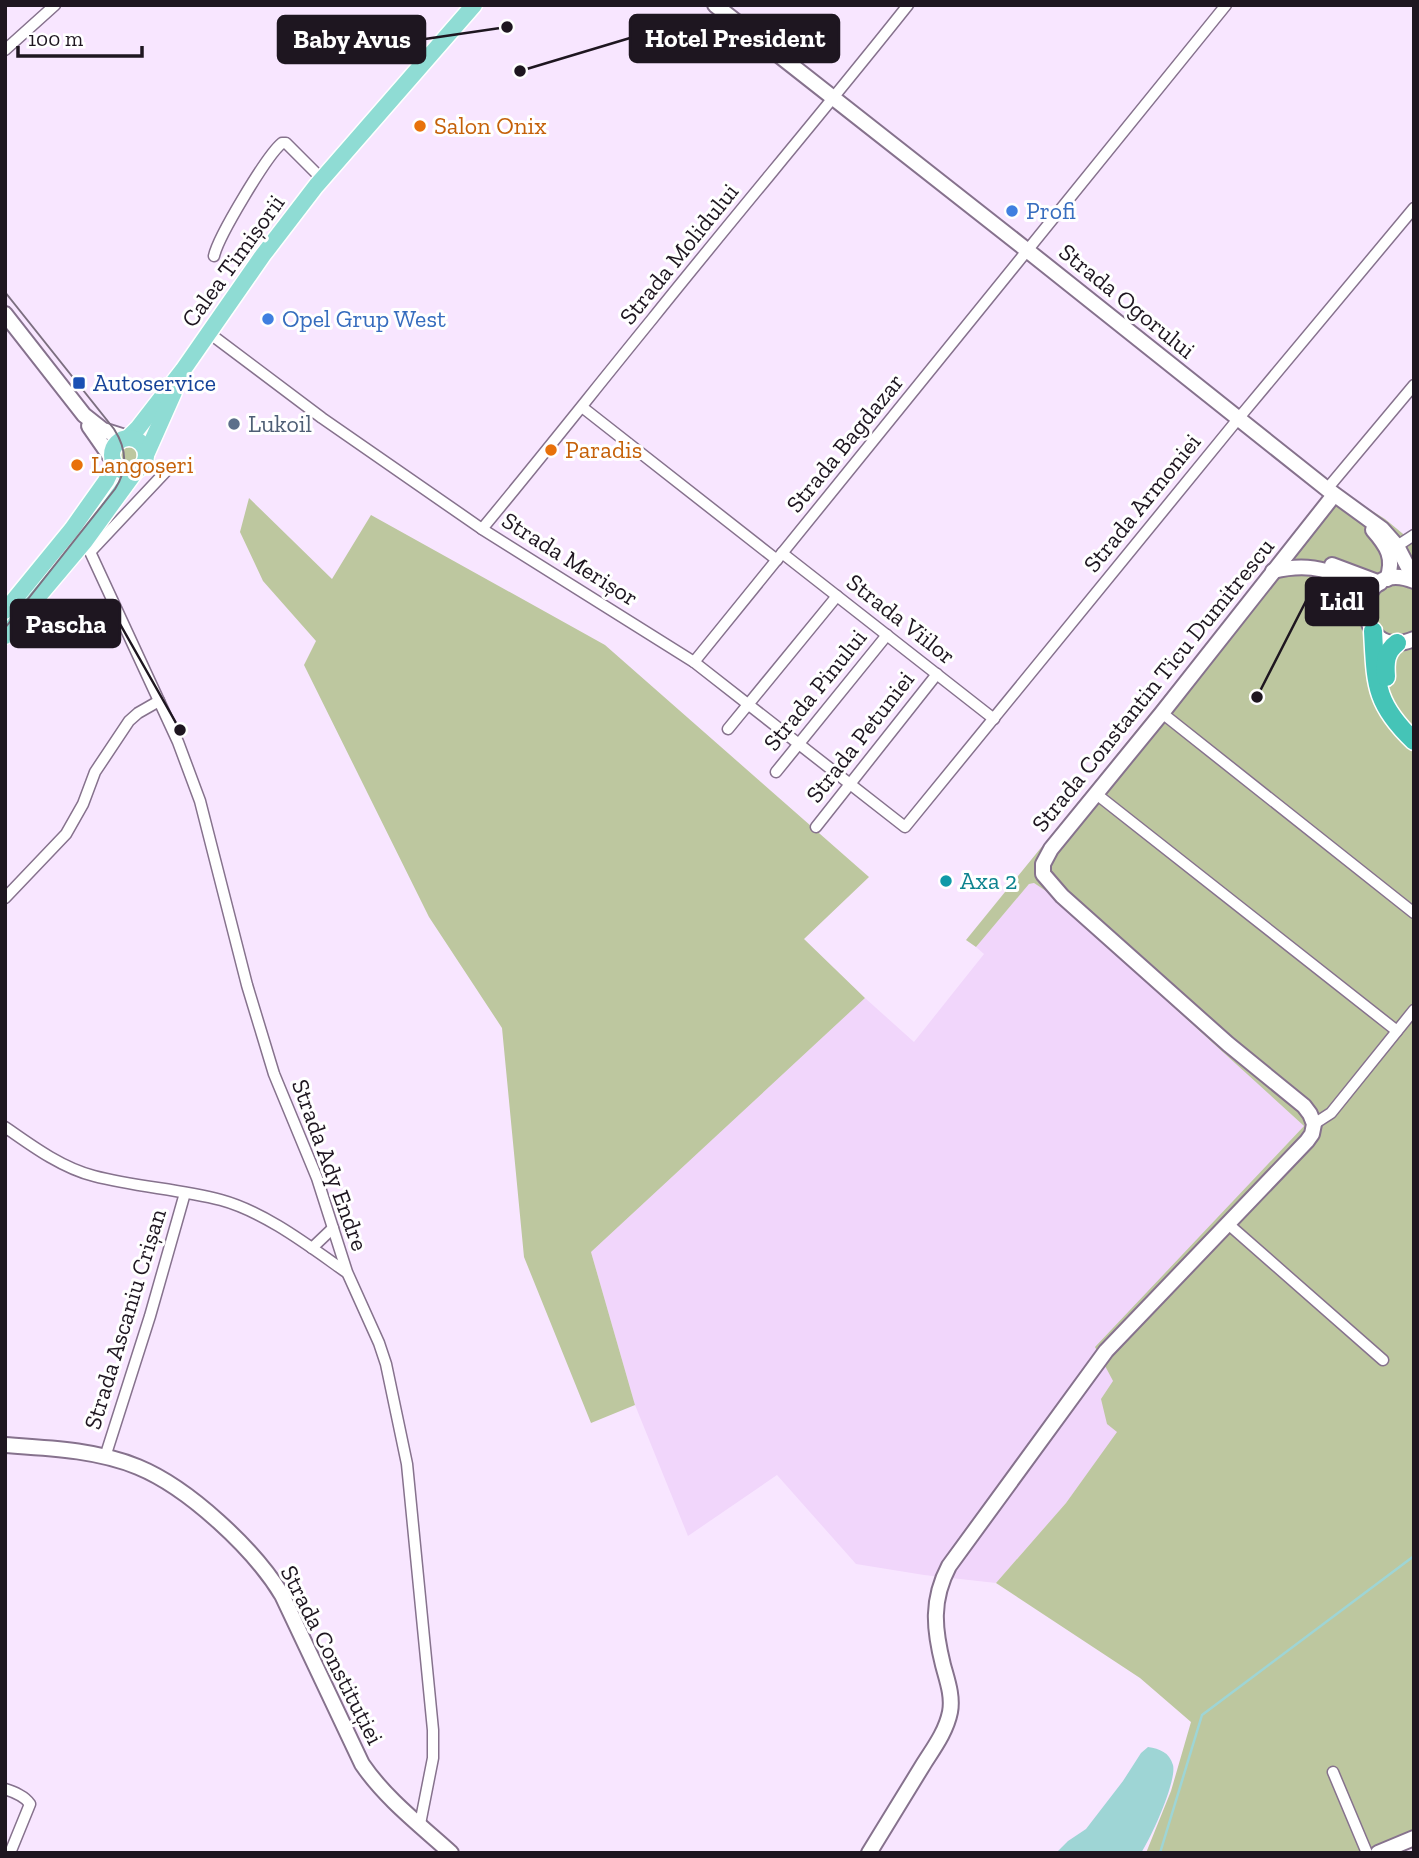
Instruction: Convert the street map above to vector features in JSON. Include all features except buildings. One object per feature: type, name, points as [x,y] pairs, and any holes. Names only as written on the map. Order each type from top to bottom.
[{"type":"highway","points":[[1373,631],[1377,686],[1392,718],[1414,741]]},
{"type":"highway","points":[[1405,641],[1392,647],[1386,658],[1387,681],[1395,706],[1414,732]]},
{"type":"main road","name":"Calea Timișorii","points":[[128,438],[183,370],[263,255],[322,179],[474,5]]},
{"type":"main road","name":"Calea Timișorii","points":[[5,636],[88,546],[142,462],[183,370]]},
{"type":"main road","points":[[5,611],[79,520],[106,481],[113,461],[114,446],[120,440],[128,438],[140,442],[143,446],[142,462],[127,472],[120,470],[113,461]]},
{"type":"street","points":[[5,50],[55,5]]},
{"type":"street","name":"Strada Ogorului","points":[[715,5],[1238,419],[1382,529],[1392,538],[1414,580]]},
{"type":"street","name":"Strada Molidului","points":[[482,529],[908,5]]},
{"type":"street","name":"Strada Bagdazar","points":[[694,662],[1226,5]]},
{"type":"street","name":"Calea Timișorii","points":[[214,256],[222,237],[268,158],[282,143],[293,149],[322,179]]},
{"type":"street","name":"Strada Armoniei","points":[[905,827],[1414,208]]},
{"type":"street","points":[[5,314],[84,415],[103,430],[128,438]]},
{"type":"street","name":"Strada Merișor","points":[[209,333],[313,412],[482,529],[694,662],[905,827]]},
{"type":"street","points":[[1335,492],[1414,385]]},
{"type":"street","name":"Strada Viilor","points":[[582,407],[779,557],[837,596],[994,719]]},
{"type":"street","points":[[84,415],[113,461]]},
{"type":"street","points":[[88,546],[170,467]]},
{"type":"street","name":"Strada Ogorului","points":[[1335,492],[1382,541],[1391,561],[1383,581]]},
{"type":"street","name":"Strada Constantin Ticu Dumitrescu","points":[[1314,1124],[1304,1106],[1227,1044],[1062,896],[1046,879],[1042,869],[1044,859],[1058,839],[1162,713],[1335,492]]},
{"type":"street","points":[[1397,546],[1413,539]]},
{"type":"street","name":"Strada Ady Endre","points":[[88,546],[159,701],[200,801],[247,985],[274,1074],[307,1153],[347,1272],[386,1364],[407,1464],[433,1730],[433,1758],[419,1824]]},
{"type":"street","points":[[1291,567],[1300,562],[1319,561],[1383,581]]},
{"type":"street","points":[[1273,571],[1291,567],[1317,568],[1331,572],[1357,590],[1367,603]]},
{"type":"street","points":[[1405,641],[1384,639],[1373,631],[1367,620],[1367,603],[1371,592],[1383,581],[1399,577],[1414,580]]},
{"type":"street","points":[[728,729],[837,596]]},
{"type":"street","name":"Strada Pinului","points":[[776,772],[887,635]]},
{"type":"street","name":"Strada Petuniei","points":[[816,827],[937,674]]},
{"type":"street","points":[[5,898],[66,834],[83,804],[95,772],[130,721],[159,701]]},
{"type":"street","points":[[1162,713],[1414,914]]},
{"type":"street","points":[[1095,793],[1397,1031]]},
{"type":"street","points":[[869,1853],[939,1738],[950,1713],[950,1691],[936,1635],[935,1616],[936,1599],[948,1566],[1106,1351],[1307,1140],[1312,1134],[1314,1124],[1331,1114],[1414,1010]]},
{"type":"street","points":[[5,1127],[77,1171],[222,1200],[245,1209],[267,1220],[347,1272]]},
{"type":"street","name":"Strada Ascaniu Crișan","points":[[104,1457],[150,1316],[185,1193]]},
{"type":"street","points":[[1227,1223],[1383,1360]]},
{"type":"street","points":[[312,1248],[333,1228]]},
{"type":"street","name":"Strada Constituției","points":[[5,1445],[104,1457],[137,1467],[164,1480],[215,1520],[254,1557],[274,1582],[371,1778],[451,1853]]},
{"type":"street","points":[[1332,1772],[1367,1853]]},
{"type":"street","points":[[5,1789],[28,1800],[30,1808],[10,1853]]},
{"type":"street","points":[[1378,1853],[1414,1838]]},
{"type":"shaded area","points":[[128,444],[136,447],[139,455],[136,463],[128,466],[120,463],[117,455],[120,447]]},
{"type":"shaded area","points":[[1334,487],[1385,519],[1414,543],[1414,1832],[1360,1853],[1146,1853],[1171,1791],[1191,1722],[1140,1678],[996,1583],[1066,1503],[1117,1432],[1107,1424],[1101,1399],[1113,1381],[1095,1347],[1304,1126],[1034,883],[1029,884],[976,947],[966,940]]},
{"type":"shaded area","points":[[249,498],[332,579],[371,515],[605,645],[869,877],[804,939],[865,998],[591,1252],[635,1405],[591,1423],[524,1257],[502,1028],[429,917],[304,665],[316,641],[263,581],[240,532]]},
{"type":"shaded area","points":[[1034,883],[1304,1126],[1096,1347],[1113,1381],[1118,1432],[1066,1503],[996,1583],[856,1564],[777,1475],[688,1536],[635,1405],[591,1252],[865,998],[914,1042],[984,954],[976,947],[1029,884]]},
{"type":"shaded area","points":[[1148,1747],[1166,1754],[1173,1765],[1173,1773],[1162,1809],[1141,1853],[1056,1853],[1086,1829]]},
{"type":"waterway","points":[[1160,1853],[1202,1715],[1414,1556]]},
{"type":"tram line","points":[[5,292],[114,429],[124,459],[122,474],[115,489],[5,628]]},
{"type":"place","name":"Baby Avus","points":[[507,27]]},
{"type":"place","name":"Hotel President","points":[[520,71]]},
{"type":"place","name":"Salon Onix","points":[[420,126]]},
{"type":"place","name":"Profi","points":[[1012,211]]},
{"type":"place","name":"Opel Grup West","points":[[268,319]]},
{"type":"place","name":"Autoservice","points":[[79,383]]},
{"type":"place","name":"Lukoil","points":[[234,424]]},
{"type":"place","name":"Paradis","points":[[551,450]]},
{"type":"place","name":"Langoșeri","points":[[77,465]]},
{"type":"place","name":"Lidl","points":[[1257,697]]},
{"type":"place","name":"Pascha","points":[[180,730]]},
{"type":"place","name":"Axa 2","points":[[946,881]]}]
